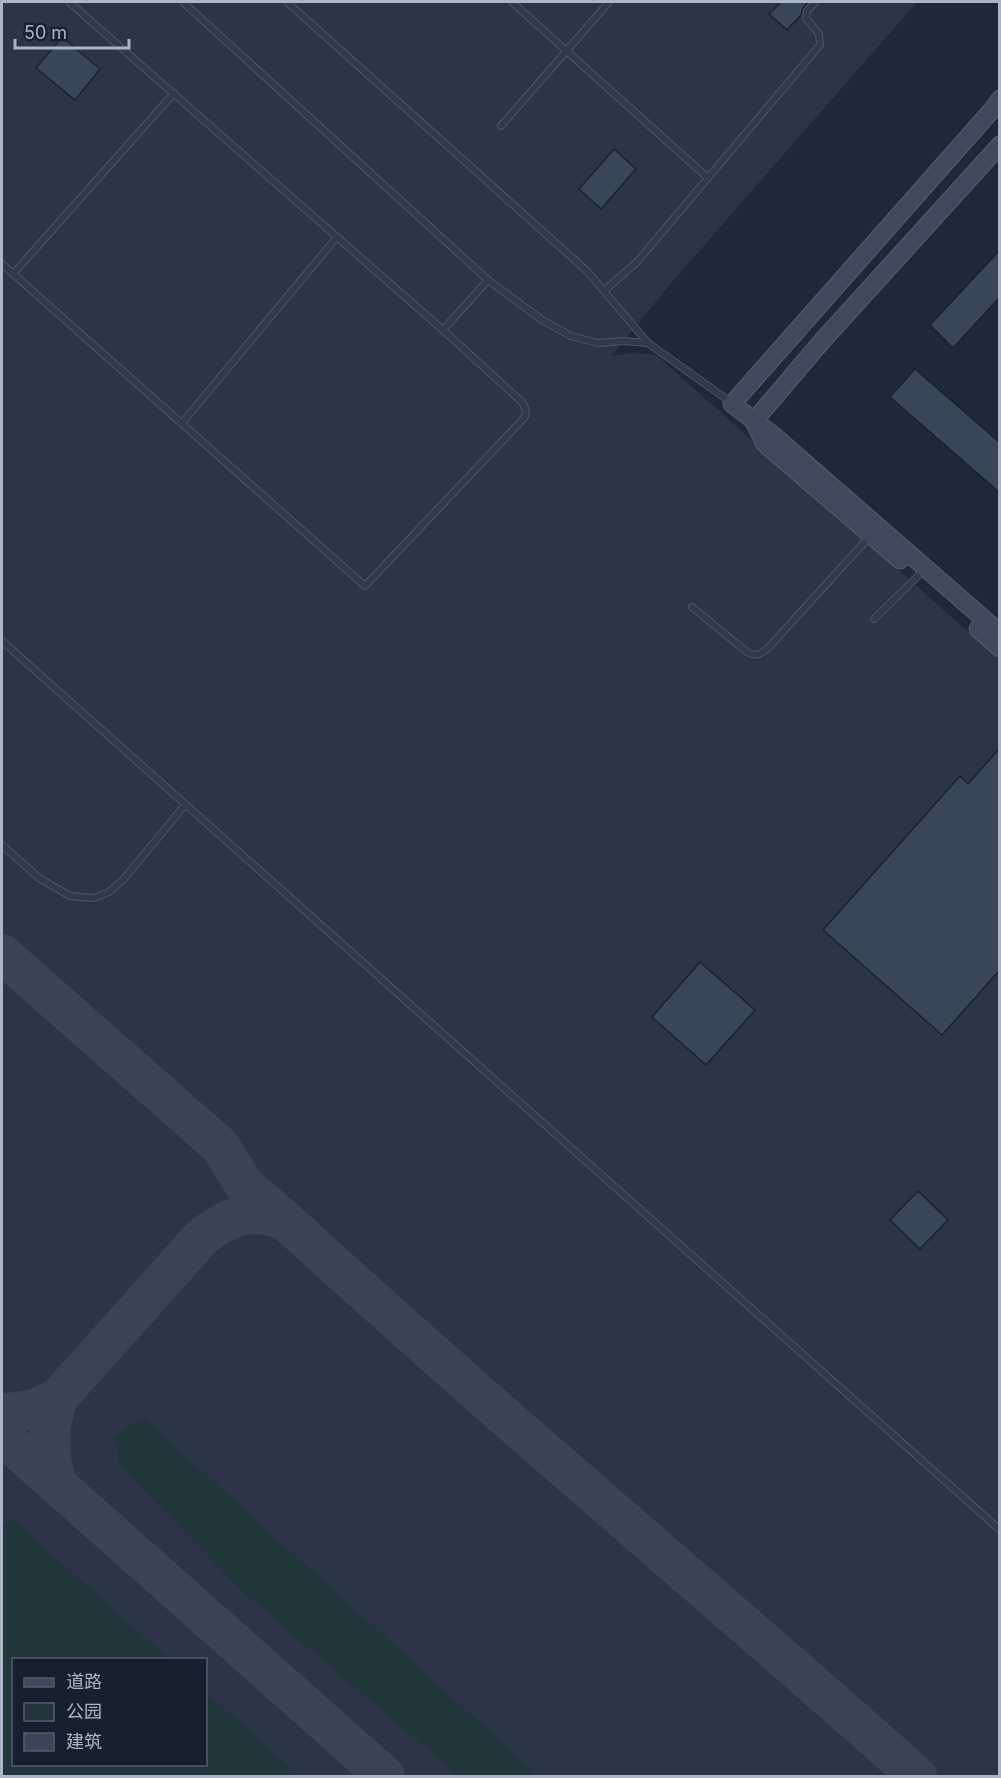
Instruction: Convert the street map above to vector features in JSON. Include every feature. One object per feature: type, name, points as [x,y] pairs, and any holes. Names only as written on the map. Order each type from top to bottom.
[{"type":"main road","points":[[999,99],[992,110],[732,404],[773,435],[999,633]]},
{"type":"main road","points":[[754,421],[823,340],[999,146]]},
{"type":"main road","points":[[754,421],[765,444],[999,648]]},
{"type":"lane","points":[[2,264],[365,586],[525,417],[526,411],[523,403],[443,330],[69,2]]},
{"type":"lane","points":[[183,2],[488,280],[542,320],[571,336],[598,343],[623,341],[648,343]]},
{"type":"lane","points":[[287,2],[587,271],[648,343],[732,404]]},
{"type":"lane","points":[[512,2],[708,178]]},
{"type":"lane","points":[[501,126],[609,2]]},
{"type":"lane","points":[[605,290],[637,262],[820,45],[819,34],[806,18],[807,11],[815,2]]},
{"type":"lane","points":[[13,274],[174,93]]},
{"type":"lane","points":[[182,423],[337,237]]},
{"type":"lane","points":[[443,330],[488,280]]},
{"type":"lane","points":[[692,607],[750,654],[758,655],[770,646],[870,536]]},
{"type":"lane","points":[[874,619],[918,576]]},
{"type":"lane","points":[[2,641],[999,1530]]},
{"type":"lane","points":[[2,845],[39,878],[70,896],[94,898],[109,892],[123,880],[185,805]]},
{"type":"shaded area","points":[[2,2],[917,2],[667,288],[611,356],[633,353],[656,355],[999,659],[999,1776],[2,1776]]},
{"type":"green space","points":[[142,1417],[539,1776],[459,1776],[244,1593],[120,1466],[115,1438]]},
{"type":"green space","points":[[11,1518],[168,1658],[12,1658],[12,1766],[207,1766],[207,1693],[300,1776],[2,1776],[2,1529]]},
{"type":"building","points":[[781,2],[808,2],[801,15],[787,30],[769,14]]},
{"type":"building","points":[[62,37],[100,69],[75,100],[36,68]]},
{"type":"building","points":[[614,149],[636,169],[601,209],[579,189]]},
{"type":"building","points":[[999,251],[999,298],[953,348],[930,325]]},
{"type":"building","points":[[915,369],[999,442],[999,492],[890,397]]},
{"type":"building","points":[[999,749],[999,971],[942,1035],[823,930],[960,776],[968,784]]},
{"type":"building","points":[[700,962],[755,1010],[706,1065],[652,1017]]},
{"type":"building","points":[[918,1191],[948,1220],[920,1249],[890,1220]]},
{"type":"taxiway","points":[[2,954],[220,1146],[245,1186],[917,1776]]},
{"type":"taxiway","points":[[58,1398],[201,1238],[211,1230],[231,1219],[252,1214],[286,1221]]},
{"type":"taxiway","points":[[2,1414],[35,1409],[58,1398],[50,1432],[50,1452],[58,1486]]},
{"type":"taxiway","points":[[2,1436],[385,1776]]}]
